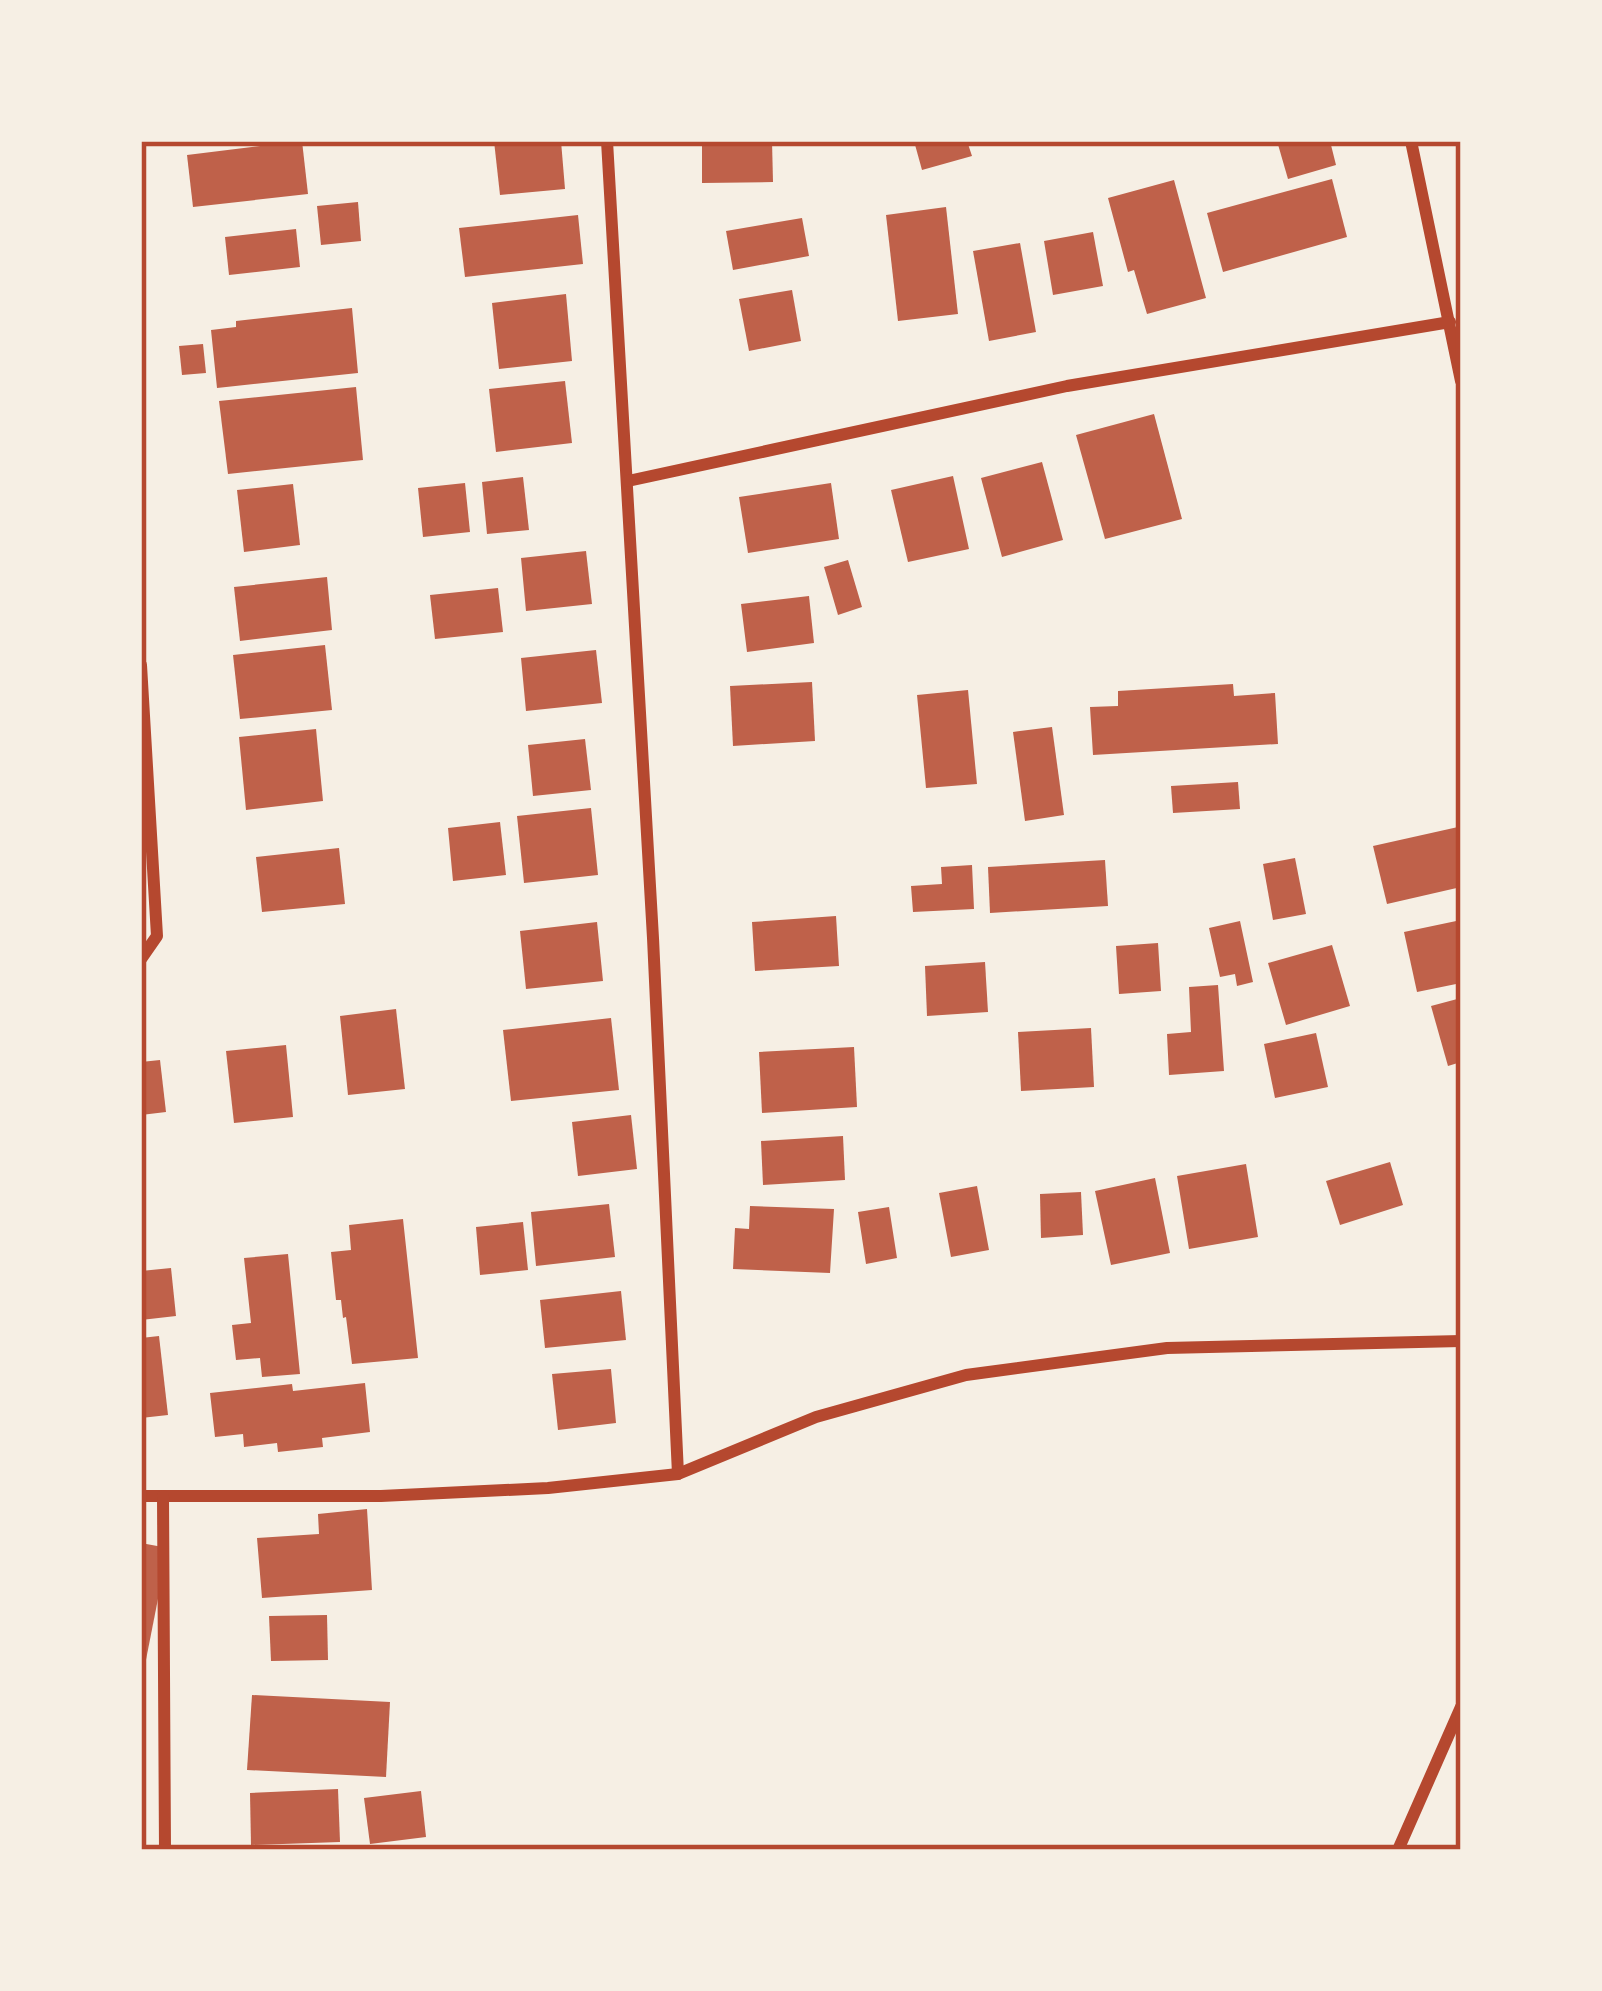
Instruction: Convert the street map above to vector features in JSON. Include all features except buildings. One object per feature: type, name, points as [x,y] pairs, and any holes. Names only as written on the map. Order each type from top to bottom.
[{"type":"street","points":[[607,141],[678,1474]]},
{"type":"street","points":[[1412,141],[1461,381]]},
{"type":"street","points":[[628,481],[1067,386],[1450,322]]},
{"type":"street","points":[[141,665],[157,936],[141,959]]},
{"type":"street","points":[[141,1496],[381,1496],[548,1488],[678,1474],[816,1417],[966,1375],[1167,1348],[1461,1341]]},
{"type":"street","points":[[163,1496],[165,1850]]},
{"type":"street","points":[[1398,1850],[1461,1707]]}]
